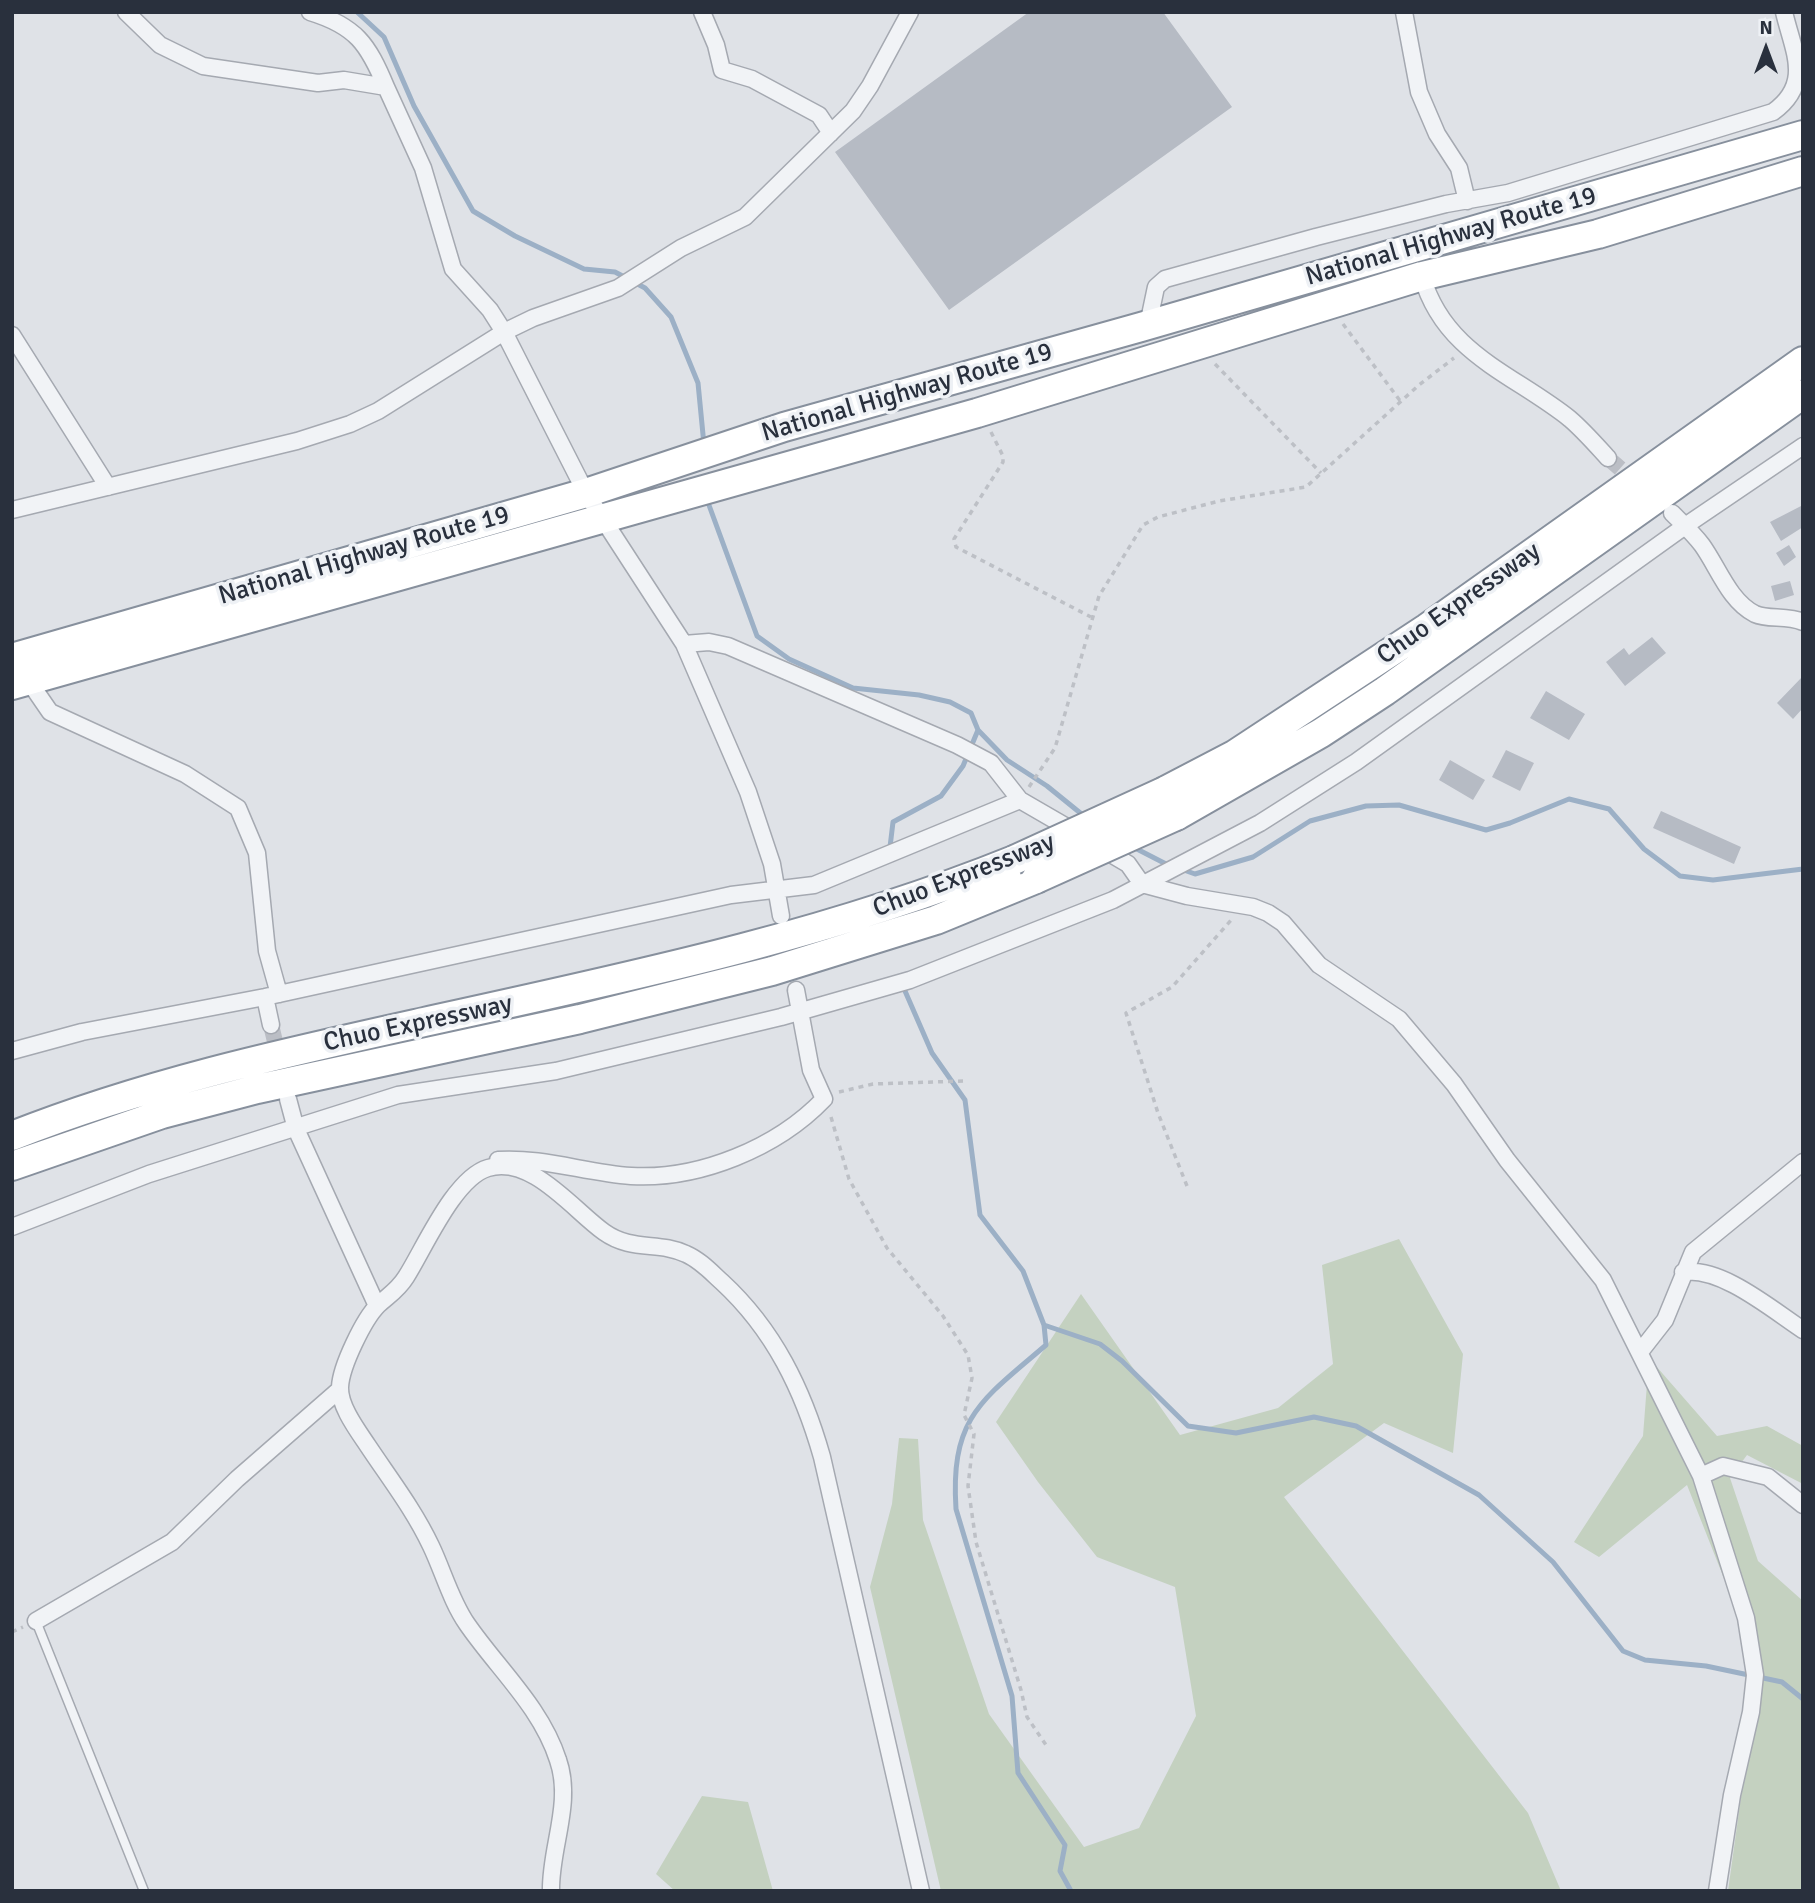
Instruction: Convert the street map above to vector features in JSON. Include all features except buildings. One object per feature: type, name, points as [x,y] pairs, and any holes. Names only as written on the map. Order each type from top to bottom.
[{"type":"highway","name":"National Highway Route 19","points":[[593,505],[679,460],[784,427],[1148,325],[1803,135]]},
{"type":"highway","name":"National Highway Route 19","points":[[18,674],[593,505],[688,494],[732,483],[982,411],[1422,276],[1598,234],[1803,171]]},
{"type":"highway","name":"Chuo Expressway","points":[[12,1136],[153,1086],[251,1060],[580,988],[763,944],[915,899],[1171,803],[1234,755],[1427,628],[1803,361]]},
{"type":"highway","name":"Chuo Expressway","points":[[12,1166],[162,1114],[257,1089],[580,1019],[772,971],[936,920],[1036,879],[1171,803],[1321,733],[1385,691],[1803,394]]},
{"type":"street","points":[[126,12],[160,45],[203,66],[318,83],[344,80],[386,87]]},
{"type":"street","points":[[310,12],[346,27],[362,40],[423,168],[453,270],[490,310],[504,332],[593,505],[684,644],[748,792],[777,891],[781,916]]},
{"type":"street","points":[[702,12],[716,45],[722,70],[752,79],[819,115],[831,132]]},
{"type":"street","points":[[12,510],[298,440],[350,424],[378,411],[504,332],[533,318],[618,288],[662,260],[745,217],[863,98],[910,12]]},
{"type":"street","points":[[1404,12],[1419,92],[1437,134],[1459,168],[1467,201]]},
{"type":"street","points":[[1148,325],[1156,287],[1165,279],[1316,237],[1508,193],[1773,112],[1790,96],[1797,73],[1797,56],[1784,12]]},
{"type":"street","points":[[1422,276],[1437,311],[1466,348],[1569,419],[1608,458]]},
{"type":"street","points":[[12,335],[108,487]]},
{"type":"street","points":[[12,1227],[149,1174],[398,1095],[556,1071],[799,1011],[922,975],[1113,900],[1260,823],[1356,762],[1685,526],[1803,446]]},
{"type":"street","points":[[1672,513],[1702,545],[1730,590],[1749,610],[1758,615],[1788,616],[1803,622]]},
{"type":"street","points":[[684,644],[709,642],[728,646],[991,763],[1023,796],[1128,863],[1148,881],[1187,897],[1261,910],[1283,923],[1319,965],[1399,1019],[1418,1040],[1507,1160],[1588,1258],[1620,1310],[1701,1475],[1746,1618],[1755,1675],[1751,1712],[1732,1795],[1717,1891]]},
{"type":"street","points":[[18,674],[50,712],[185,774],[238,808],[257,853],[272,996],[271,1025]]},
{"type":"street","points":[[12,1051],[82,1031],[272,996],[731,895],[814,885],[1023,796]]},
{"type":"street","points":[[492,1167],[497,1160],[526,1158],[633,1176],[719,1165],[762,1147],[811,1113],[824,1099],[811,1070],[796,990]]},
{"type":"street","points":[[288,1099],[296,1129],[377,1306]]},
{"type":"street","points":[[1640,1352],[1665,1320],[1693,1252],[1803,1162]]},
{"type":"street","points":[[36,1621],[172,1542],[237,1479],[339,1390],[349,1354],[377,1306],[397,1292],[455,1196],[482,1170],[506,1167],[537,1178],[614,1239],[634,1246],[682,1252],[698,1261],[743,1301],[782,1354],[812,1424],[821,1457],[921,1891]]},
{"type":"street","points":[[1683,1272],[1706,1272],[1751,1295],[1803,1330]]},
{"type":"street","points":[[339,1390],[344,1405],[366,1443],[417,1518],[464,1619],[546,1729],[560,1763],[562,1783],[562,1811],[551,1891]]},
{"type":"street","points":[[1701,1475],[1723,1466],[1768,1477],[1803,1505]]},
{"type":"lane","points":[[36,1621],[144,1891]]},
{"type":"path","points":[[1343,324],[1401,402]]},
{"type":"path","points":[[1205,344],[1211,360],[1219,369],[1321,472]]},
{"type":"path","points":[[1023,796],[1055,748],[1091,617],[1123,555],[1143,525],[1151,520],[1219,501],[1306,487],[1466,348]]},
{"type":"path","points":[[982,411],[986,424],[998,441],[1003,462],[954,540],[956,547],[1039,593],[1091,617]]},
{"type":"path","points":[[1187,1186],[1158,1112],[1126,1013],[1172,987],[1223,932],[1235,914],[1237,904]]},
{"type":"path","points":[[964,1082],[873,1084],[835,1093],[824,1099],[849,1179],[887,1248],[943,1316],[968,1355],[972,1378],[964,1415],[974,1434],[968,1486],[976,1542],[1021,1690],[1023,1707],[1046,1745]]},
{"type":"green space","points":[[1399,1239],[1463,1354],[1453,1453],[1384,1423],[1284,1497],[1528,1813],[1561,1891],[941,1891],[870,1587],[892,1504],[899,1438],[918,1439],[923,1520],[989,1714],[1084,1847],[1139,1828],[1196,1716],[1175,1587],[1097,1557],[1038,1482],[996,1422],[1081,1294],[1180,1435],[1278,1408],[1333,1364],[1322,1265]]},
{"type":"green space","points":[[1649,1358],[1717,1436],[1767,1426],[1803,1446],[1803,1484],[1747,1455],[1730,1478],[1758,1561],[1803,1601],[1803,1891],[1728,1891],[1759,1667],[1687,1485],[1599,1557],[1574,1542],[1643,1436]]},
{"type":"green space","points":[[702,1796],[748,1802],[773,1891],[675,1891],[656,1874]]},
{"type":"waterway","points":[[357,12],[384,37],[414,106],[473,211],[515,236],[584,269],[615,272],[645,288],[671,317],[698,383],[704,445]]},
{"type":"waterway","points":[[706,497],[757,636],[789,659],[853,688],[919,695],[950,702],[971,713],[978,730],[1007,760],[1047,786],[1084,816]]},
{"type":"waterway","points":[[890,847],[893,822],[941,796],[963,766],[978,730]]},
{"type":"waterway","points":[[1181,869],[1195,874],[1253,857],[1310,821],[1366,806],[1399,805],[1486,830],[1569,799],[1609,809],[1644,849],[1680,876],[1713,880],[1803,869]]},
{"type":"waterway","points":[[1131,846],[1168,865]]},
{"type":"waterway","points":[[905,991],[932,1053],[965,1100],[980,1215],[1023,1271],[1044,1325],[1046,1345],[988,1397],[965,1431],[959,1452],[956,1509],[1012,1696],[1018,1773],[1065,1845],[1060,1871],[1071,1891]]},
{"type":"waterway","points":[[1044,1325],[1100,1344],[1122,1361],[1188,1426],[1236,1433],[1314,1417],[1356,1426],[1479,1495],[1553,1562],[1623,1651],[1645,1660],[1706,1666],[1782,1682],[1803,1699]]},
{"type":"tunnel","points":[[1608,458],[1638,484]]},
{"type":"tunnel","points":[[271,1025],[280,1062]]}]
